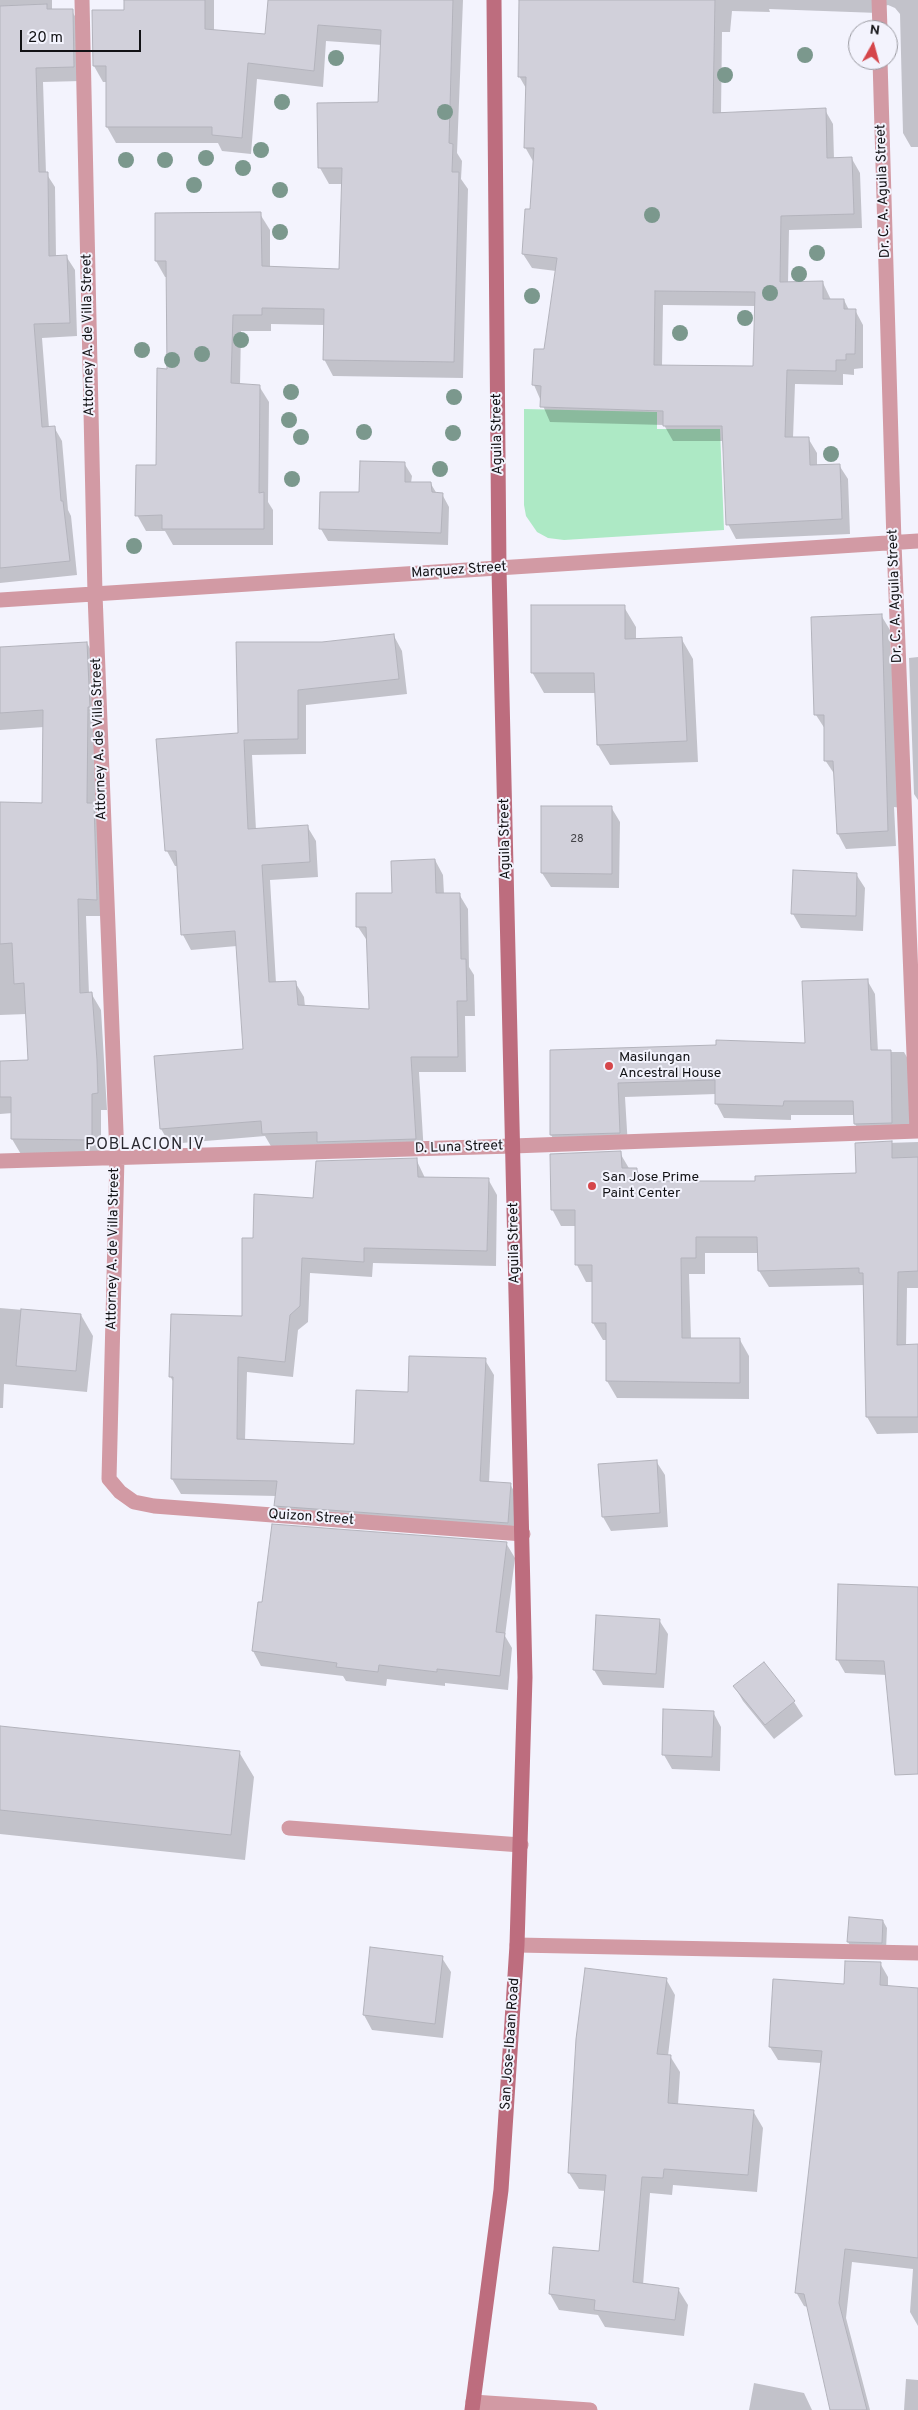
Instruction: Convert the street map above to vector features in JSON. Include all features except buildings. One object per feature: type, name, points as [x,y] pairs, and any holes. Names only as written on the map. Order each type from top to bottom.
[{"type":"main road","name":"Aguila Street","points":[[494,0],[499,569],[525,1677]]},
{"type":"main road","name":"San Jose-Ibaan Road","points":[[472,2406],[501,2190],[517,1945],[525,1677]]},
{"type":"street","name":"Attorney A. de Villa Street","points":[[82,0],[95,594],[116,1157],[109,1479]]},
{"type":"street","points":[[879,0],[880,20]]},
{"type":"street","name":"Dr. C. A. Aguila Street","points":[[880,70],[894,542],[917,1131]]},
{"type":"street","name":"Marquez Street","points":[[0,600],[918,541]]},
{"type":"street","name":"D. Luna Street","points":[[0,1161],[513,1146],[917,1131]]},
{"type":"street","name":"Quizon Street","points":[[109,1479],[120,1492],[134,1502],[154,1506],[522,1534]]},
{"type":"street","points":[[289,1828],[521,1845]]},
{"type":"street","points":[[517,1945],[918,1953]]},
{"type":"street","points":[[472,2406],[590,2410]]},
{"type":"green space","points":[[524,409],[657,412],[657,429],[720,429],[724,530],[564,540],[548,538],[537,532],[526,516],[524,505]]},
{"type":"place","name":"Masilungan Ancestral House","points":[[609,1066]]},
{"type":"place","name":"San Jose Prime Paint Center","points":[[592,1186]]},
{"type":"district","name":"POBLACION IV","points":[[145,1146]]}]
